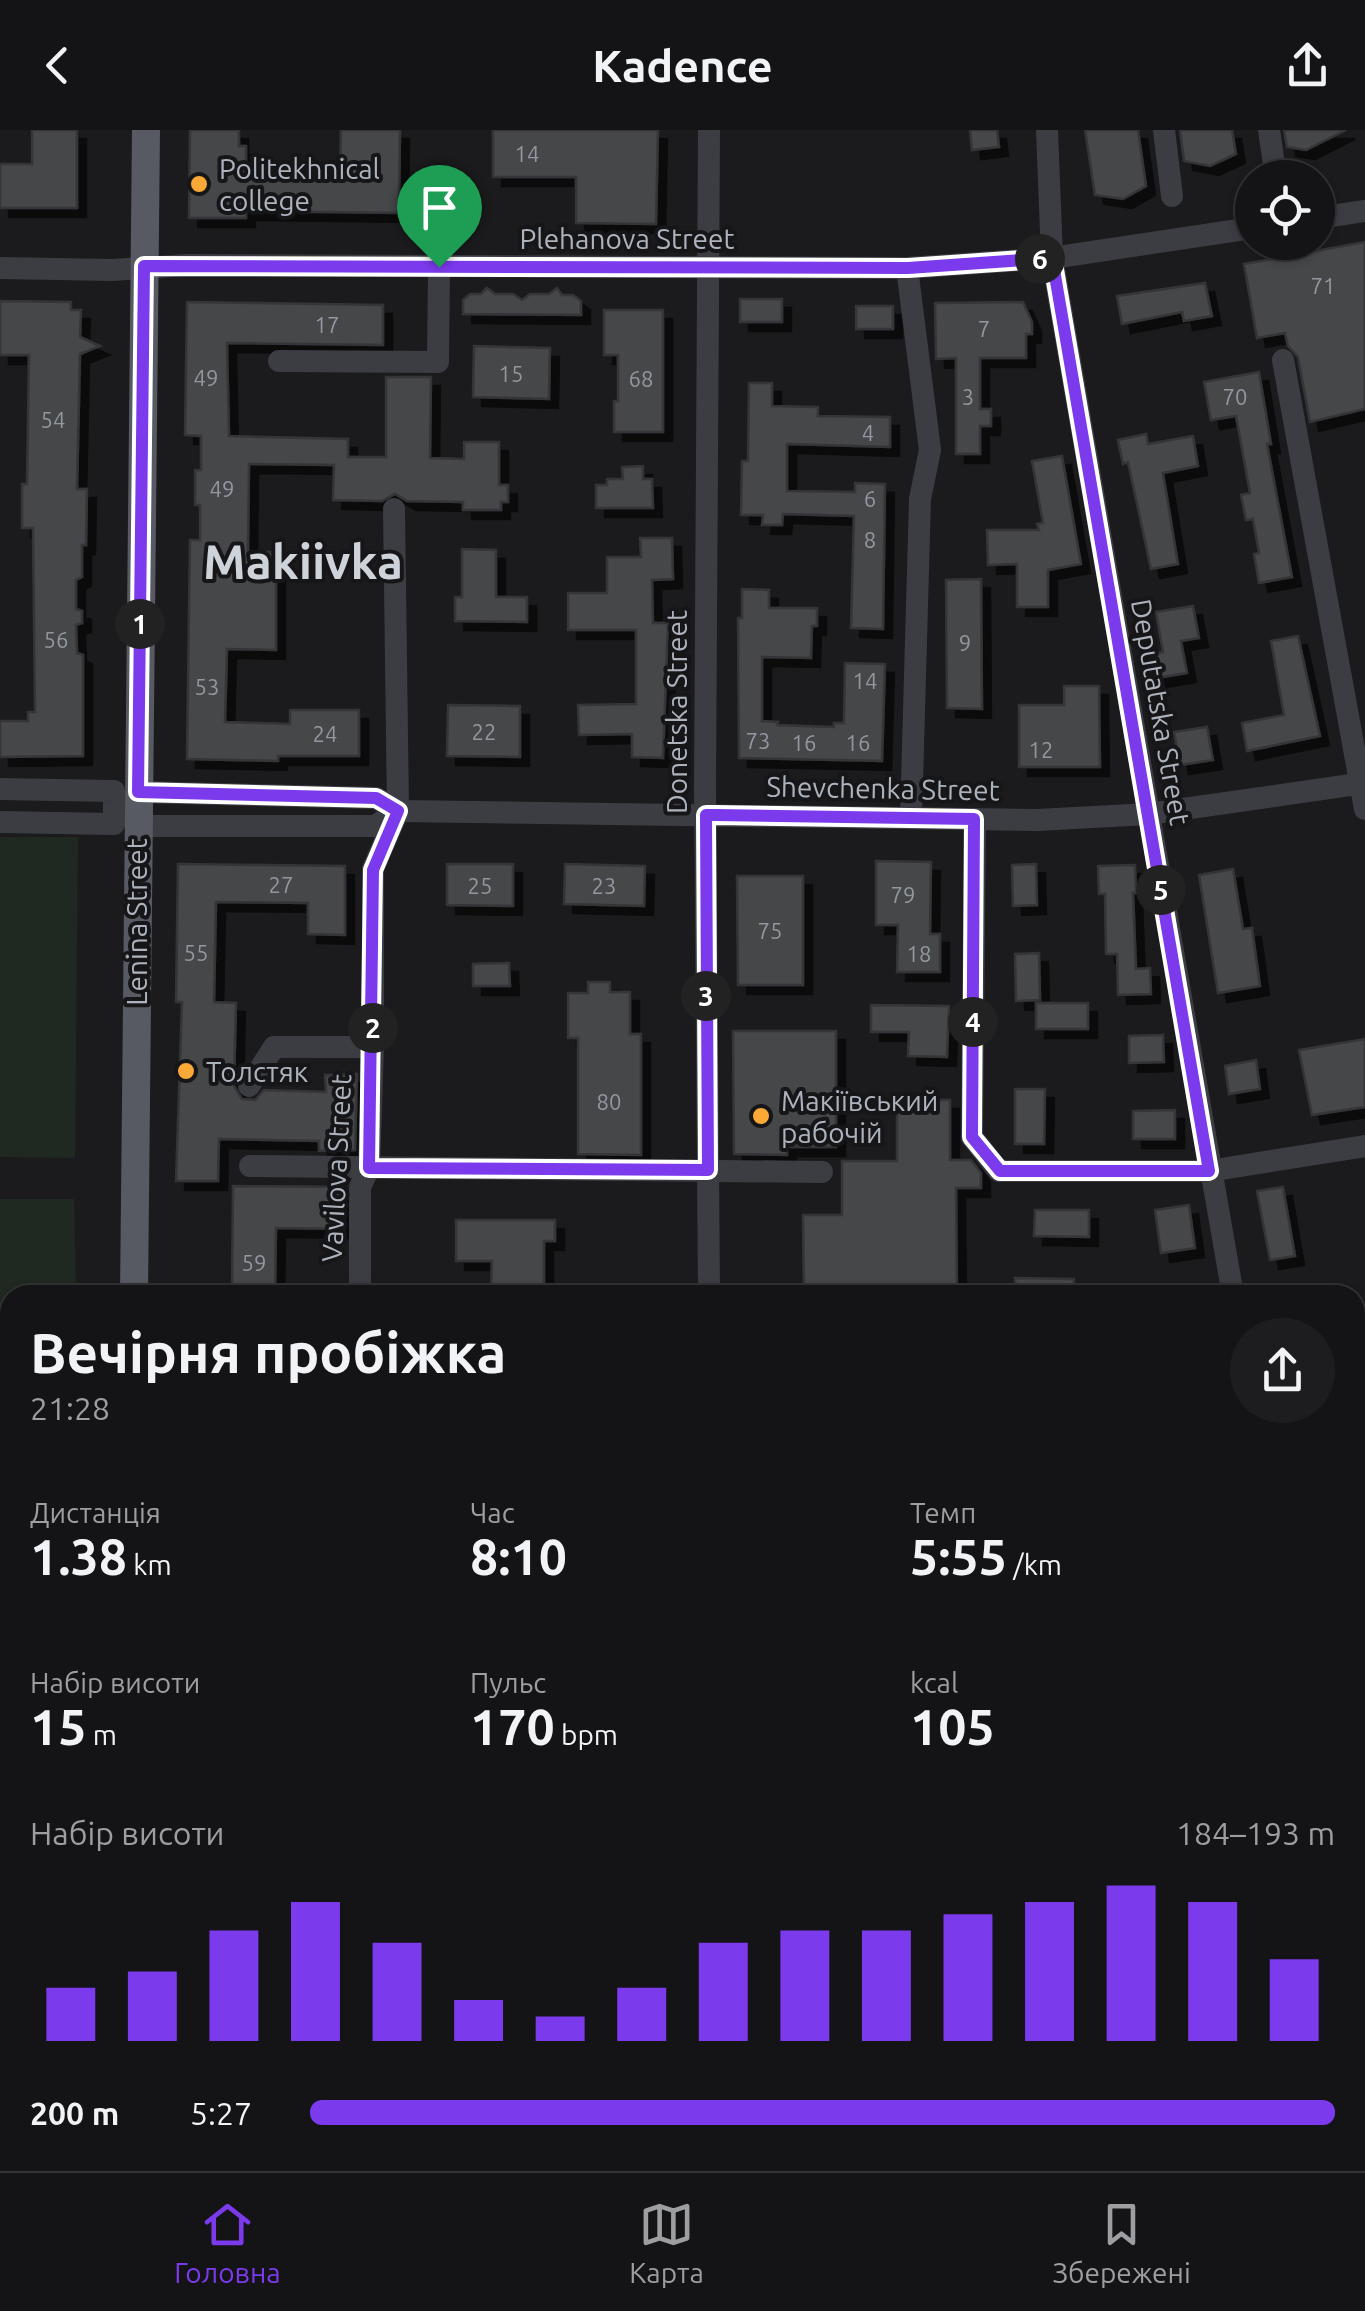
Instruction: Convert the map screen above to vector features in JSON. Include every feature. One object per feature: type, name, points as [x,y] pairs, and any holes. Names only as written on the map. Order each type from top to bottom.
[{"type":"main road","name":"Lenina Street","points":[[134,1285],[146,130]]},
{"type":"street","name":"Donetska Street","points":[[709,1285],[706,815],[710,130]]},
{"type":"street","name":"Deputatska Street","points":[[1048,130],[1052,258],[1230,1285]]},
{"type":"street","points":[[1269,130],[1273,160]]},
{"type":"street","points":[[1166,131],[1172,196]]},
{"type":"street","points":[[1335,215],[1365,211]]},
{"type":"street","name":"Plehanova Street","points":[[0,268],[908,268],[1052,258],[1235,231]]},
{"type":"street","points":[[280,361],[438,362],[439,267]]},
{"type":"street","points":[[908,268],[930,450],[920,499],[911,818]]},
{"type":"street","points":[[1282,360],[1365,809]]},
{"type":"street","name":"Vavilova Street","points":[[360,1285],[360,1187],[369,1168],[373,1047],[373,870],[398,811],[394,509]]},
{"type":"street","name":"Shevchenka Street","points":[[138,792],[376,798],[398,811],[1038,820],[1148,814],[1363,783]]},
{"type":"street","points":[[0,789],[114,791],[114,824],[0,822]]},
{"type":"street","name":"Shevchenka Street","points":[[137,826],[375,826],[398,811]]},
{"type":"street","points":[[974,819],[972,1137],[1000,1171],[1209,1171],[1365,1146]]},
{"type":"street","points":[[249,1086],[274,1047],[373,1047]]},
{"type":"street","points":[[250,1166],[822,1172]]},
{"type":"shaded area","points":[[0,837],[78,837],[75,1158],[0,1157]]},
{"type":"shaded area","points":[[0,1199],[74,1199],[76,1285],[0,1285]]},
{"type":"building","points":[[32,130],[77,130],[77,208],[0,208],[0,164],[32,164]]},
{"type":"building","points":[[190,130],[239,130],[239,146],[246,146],[246,173],[340,174],[341,130],[400,130],[399,213],[246,211],[246,218],[189,218]]},
{"type":"building","points":[[493,130],[658,130],[656,224],[576,223],[576,177],[493,177]]},
{"type":"building","points":[[970,130],[997,130],[999,147],[972,150]]},
{"type":"building","points":[[1085,130],[1138,130],[1146,186],[1123,199],[1095,195]]},
{"type":"building","points":[[1180,130],[1232,130],[1236,154],[1210,166],[1184,161]]},
{"type":"building","points":[[1284,130],[1346,130],[1306,150],[1287,147]]},
{"type":"building","points":[[1365,242],[1365,409],[1310,422],[1298,357],[1288,346],[1285,333],[1257,338],[1244,264],[1266,260],[1335,260],[1335,247]]},
{"type":"building","points":[[1205,283],[1212,316],[1184,321],[1182,312],[1122,324],[1117,296]]},
{"type":"building","points":[[487,288],[495,294],[513,294],[522,300],[530,294],[549,294],[557,288],[562,295],[573,295],[581,301],[581,315],[463,314],[463,300]]},
{"type":"building","points":[[740,299],[782,299],[782,322],[740,322]]},
{"type":"building","points":[[0,301],[71,302],[71,310],[81,310],[80,337],[100,346],[80,354],[77,489],[87,489],[86,545],[82,545],[82,577],[76,580],[76,609],[82,611],[82,623],[76,625],[77,653],[83,655],[83,756],[0,757],[0,721],[28,721],[28,712],[35,712],[33,528],[22,528],[22,484],[27,484],[29,355],[0,355]]},
{"type":"building","points":[[187,302],[383,305],[383,345],[227,343],[229,436],[348,439],[348,457],[386,457],[386,377],[431,377],[430,458],[464,459],[464,442],[499,442],[499,485],[508,485],[508,502],[501,502],[501,510],[463,510],[463,502],[407,501],[395,494],[382,501],[333,500],[334,465],[249,464],[248,552],[276,552],[276,650],[227,649],[225,722],[290,724],[290,710],[359,710],[359,756],[278,756],[278,761],[187,759],[190,540],[200,540],[195,470],[201,470],[201,436],[185,435]]},
{"type":"building","points":[[1023,302],[1032,322],[1032,334],[1026,334],[1026,358],[980,358],[980,409],[991,409],[991,426],[980,426],[980,454],[956,454],[956,358],[936,359],[935,303]]},
{"type":"building","points":[[856,306],[893,306],[893,329],[856,329]]},
{"type":"building","points":[[604,310],[663,310],[663,432],[614,432],[618,355],[604,355]]},
{"type":"building","points":[[474,346],[550,348],[549,399],[473,397]]},
{"type":"building","points":[[1259,372],[1271,444],[1267,444],[1292,577],[1259,583],[1253,519],[1246,520],[1241,495],[1250,493],[1236,416],[1211,420],[1204,382]]},
{"type":"building","points":[[749,383],[772,383],[772,406],[818,407],[818,416],[890,417],[890,447],[787,444],[787,491],[855,492],[855,483],[885,484],[883,629],[851,628],[854,516],[783,514],[782,525],[762,525],[763,515],[741,515],[742,461],[748,461]]},
{"type":"building","points":[[1146,434],[1148,444],[1193,436],[1198,466],[1163,473],[1178,564],[1151,569],[1128,462],[1123,464],[1118,440]]},
{"type":"building","points":[[1062,456],[1081,564],[1048,570],[1048,607],[1017,607],[1017,564],[988,565],[987,530],[1039,530],[1037,524],[1043,523],[1032,461]]},
{"type":"building","points":[[643,466],[643,479],[652,479],[653,508],[596,508],[596,485],[607,485],[607,479],[623,479],[622,467]]},
{"type":"building","points":[[640,538],[672,538],[673,579],[652,580],[653,623],[668,623],[663,758],[632,757],[632,734],[579,735],[578,705],[636,704],[636,630],[568,630],[568,593],[607,593],[607,557],[641,557]]},
{"type":"building","points":[[462,549],[496,550],[496,597],[527,597],[527,622],[455,621],[455,597],[462,597]]},
{"type":"building","points":[[981,579],[982,709],[947,708],[946,580]]},
{"type":"building","points":[[742,589],[769,590],[769,608],[817,608],[811,658],[762,657],[762,721],[834,727],[834,723],[844,723],[845,663],[885,664],[882,761],[739,758],[738,618],[742,618]]},
{"type":"building","points":[[1193,606],[1199,638],[1181,641],[1187,673],[1157,678],[1153,654],[1163,652],[1156,612]]},
{"type":"building","points":[[1298,636],[1320,736],[1247,751],[1242,723],[1284,715],[1271,641]]},
{"type":"building","points":[[1064,686],[1099,686],[1100,767],[1019,767],[1019,705],[1064,705]]},
{"type":"building","points":[[448,705],[520,706],[520,757],[447,756]]},
{"type":"building","points":[[1207,727],[1213,760],[1180,765],[1174,732]]},
{"type":"building","points":[[876,861],[931,862],[930,934],[940,934],[940,972],[897,972],[898,925],[876,925]]},
{"type":"building","points":[[178,864],[345,866],[345,935],[308,934],[308,903],[216,902],[214,1002],[236,1003],[234,1086],[242,1099],[255,1100],[264,1090],[326,1092],[325,1075],[357,1074],[355,1150],[319,1151],[319,1141],[219,1139],[218,1181],[176,1181],[182,1002],[176,1002]]},
{"type":"building","points":[[447,864],[513,864],[513,906],[447,905]]},
{"type":"building","points":[[565,864],[645,866],[644,906],[564,904]]},
{"type":"building","points":[[1036,864],[1037,905],[1013,906],[1012,865]]},
{"type":"building","points":[[1135,865],[1136,969],[1150,968],[1151,994],[1118,995],[1117,954],[1106,954],[1105,894],[1099,894],[1098,866]]},
{"type":"building","points":[[1233,869],[1243,929],[1252,928],[1260,986],[1218,993],[1199,875]]},
{"type":"building","points":[[737,876],[803,876],[803,985],[738,985]]},
{"type":"building","points":[[1039,953],[1040,1000],[1016,1001],[1015,954]]},
{"type":"building","points":[[509,963],[510,986],[473,986],[473,964]]},
{"type":"building","points":[[588,982],[610,982],[610,992],[630,992],[630,1034],[641,1034],[641,1155],[578,1154],[578,1038],[568,1038],[568,993],[588,993]]},
{"type":"building","points":[[1036,1003],[1088,1003],[1088,1029],[1036,1029]]},
{"type":"building","points":[[871,1005],[949,1006],[947,1057],[908,1056],[909,1032],[871,1032]]},
{"type":"building","points":[[733,1031],[836,1031],[836,1147],[787,1147],[787,1155],[734,1154]]},
{"type":"building","points":[[1163,1035],[1164,1062],[1129,1063],[1129,1036]]},
{"type":"building","points":[[1365,1039],[1365,1107],[1312,1115],[1299,1050]]},
{"type":"building","points":[[1256,1060],[1260,1089],[1229,1094],[1225,1066]]},
{"type":"building","points":[[1015,1089],[1045,1089],[1044,1144],[1015,1144]]},
{"type":"building","points":[[897,1100],[950,1100],[950,1160],[971,1160],[981,1173],[981,1188],[956,1188],[957,1285],[804,1285],[803,1215],[842,1215],[842,1161],[897,1161]]},
{"type":"building","points":[[1175,1110],[1175,1139],[1133,1139],[1133,1111]]},
{"type":"building","points":[[233,1186],[344,1187],[344,1229],[276,1228],[275,1285],[232,1285]]},
{"type":"building","points":[[1283,1187],[1295,1256],[1270,1260],[1257,1191]]},
{"type":"building","points":[[1189,1205],[1195,1248],[1161,1253],[1155,1210]]},
{"type":"building","points":[[1035,1210],[1089,1210],[1089,1237],[1034,1236]]},
{"type":"building","points":[[456,1220],[555,1220],[555,1241],[544,1241],[544,1285],[491,1285],[492,1261],[456,1261]]},
{"type":"building","points":[[1015,1278],[1074,1279],[1074,1285],[1015,1285]]},
{"type":"place","name":"Politekhnical college","points":[[199,184]]},
{"type":"place","name":"Толстяк","points":[[186,1071]]},
{"type":"place","name":"Макіївський рабочій","points":[[761,1116]]},
{"type":"district","name":"Makiivka","points":[[303,561]]},
{"type":"route","points":[[1052,258],[1209,1171],[1000,1171],[972,1137],[974,819],[716,815],[706,815],[708,1170],[369,1168],[373,870],[398,811],[376,798],[138,792],[144,266],[439,267],[908,268],[1052,258]]}]
